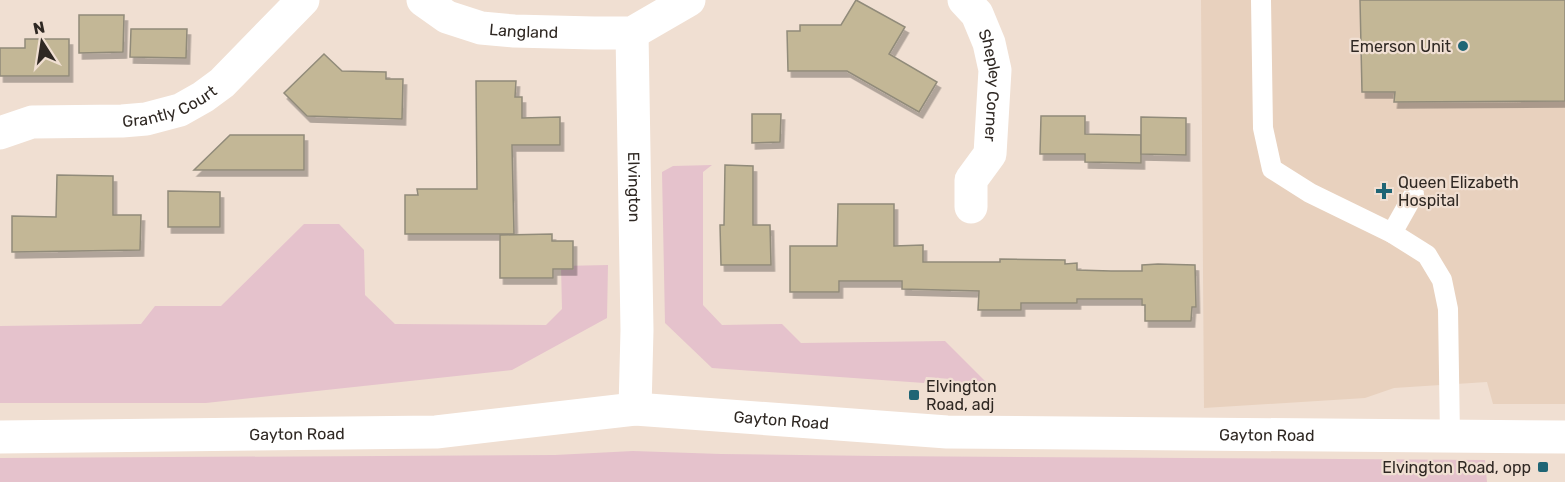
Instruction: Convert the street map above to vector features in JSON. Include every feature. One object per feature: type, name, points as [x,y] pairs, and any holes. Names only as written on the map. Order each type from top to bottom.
[{"type":"main road","name":"Grantly Court","points":[[0,133],[33,122],[146,119],[180,110],[203,98],[222,83],[303,0]]},
{"type":"main road","name":"Langland","points":[[423,0],[447,17],[481,28],[632,33]]},
{"type":"main road","points":[[632,33],[690,0]]},
{"type":"main road","name":"Shepley Corner","points":[[964,0],[977,14],[989,43],[995,70],[990,154],[971,180],[970,207]]},
{"type":"main road","name":"Elvington","points":[[632,33],[637,330],[636,409]]},
{"type":"main road","name":"Gayton Road","points":[[0,437],[436,432],[636,409],[947,432],[1565,437]]},
{"type":"lane","points":[[1261,0],[1263,128],[1272,169],[1310,193],[1392,233],[1427,255],[1442,280],[1448,309],[1450,437]]},
{"type":"lane","points":[[1392,233],[1414,194]]},
{"type":"shaded area","name":"Queen Elizabeth Hospital","points":[[1201,0],[1565,0],[1565,404],[1493,404],[1487,382],[1394,388],[1365,398],[1204,408]]},
{"type":"shaded area","points":[[712,165],[703,172],[703,305],[722,325],[782,324],[801,343],[945,341],[993,389],[949,385],[950,379],[926,377],[924,383],[712,368],[665,323],[662,172],[673,166]]},
{"type":"shaded area","points":[[304,224],[339,224],[364,250],[365,295],[395,324],[546,325],[562,309],[561,266],[608,265],[607,318],[512,370],[206,403],[0,403],[0,326],[141,324],[155,306],[221,306]]},
{"type":"shaded area","points":[[633,451],[877,456],[1485,460],[1487,482],[0,482],[0,458],[555,455]]},
{"type":"building","points":[[856,0],[905,27],[889,54],[937,82],[919,112],[847,71],[788,71],[787,31],[800,31],[800,25],[841,25]]},
{"type":"building","name":"Emerson Unit","points":[[1360,0],[1565,0],[1565,101],[1394,102],[1395,92],[1362,92]]},
{"type":"building","points":[[79,15],[124,15],[123,52],[79,53]]},
{"type":"building","points":[[131,29],[187,29],[186,58],[130,57]]},
{"type":"building","points":[[25,39],[69,39],[69,76],[0,76],[0,48],[25,48]]},
{"type":"building","points":[[324,54],[342,71],[386,72],[386,79],[403,79],[402,119],[307,116],[284,93]]},
{"type":"building","points":[[476,81],[516,81],[515,97],[522,97],[522,118],[560,117],[560,145],[512,145],[514,234],[405,234],[405,195],[418,195],[417,189],[477,189]]},
{"type":"building","points":[[752,114],[781,114],[780,142],[752,143]]},
{"type":"building","points":[[1041,116],[1085,116],[1085,134],[1141,135],[1141,163],[1085,162],[1085,154],[1040,154]]},
{"type":"building","points":[[1141,117],[1186,118],[1186,155],[1141,154]]},
{"type":"building","points":[[230,135],[304,135],[304,170],[194,170]]},
{"type":"building","points":[[725,165],[753,166],[753,225],[770,225],[771,265],[721,265],[720,225],[724,225]]},
{"type":"building","points":[[57,175],[113,176],[113,215],[141,215],[140,250],[12,252],[12,216],[56,217]]},
{"type":"building","points":[[168,191],[220,192],[220,227],[168,227]]},
{"type":"building","points":[[838,204],[894,204],[894,246],[923,245],[923,262],[1000,262],[1000,259],[1065,260],[1065,264],[1077,263],[1077,270],[1111,271],[1142,271],[1142,265],[1195,265],[1196,307],[1192,307],[1191,321],[1145,321],[1145,305],[1142,305],[1142,299],[1077,299],[1077,303],[1021,303],[1021,310],[978,310],[979,291],[902,289],[902,281],[839,281],[839,292],[790,292],[790,246],[837,246]]},
{"type":"building","points":[[552,234],[552,241],[573,241],[573,269],[553,269],[553,278],[500,278],[500,235]]},
{"type":"place","name":"Emerson Unit","points":[[1463,46]]},
{"type":"place","name":"Queen Elizabeth Hospital","points":[[1384,191]]},
{"type":"place","name":"Elvington Road, adj","points":[[914,395]]},
{"type":"place","name":"Elvington Road, opp","points":[[1543,467]]}]
